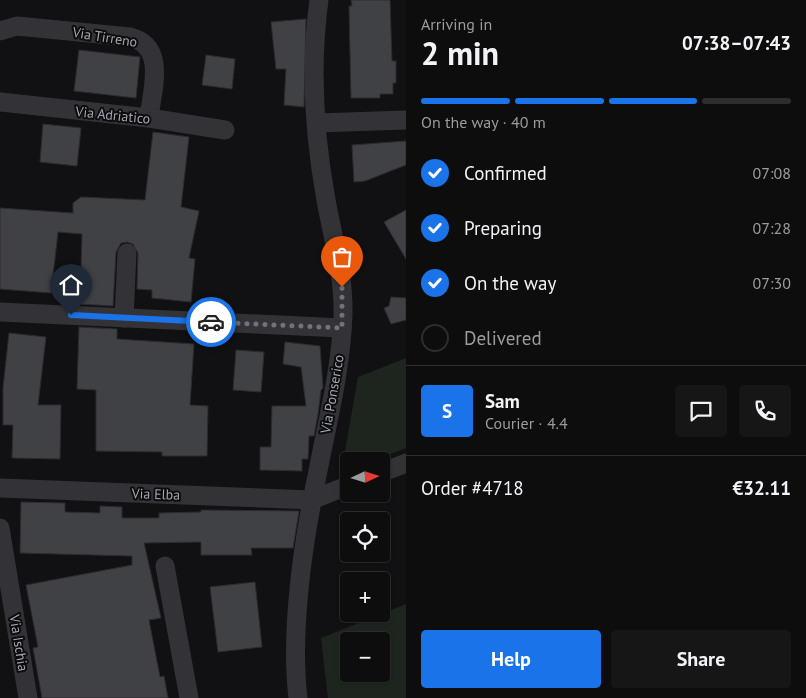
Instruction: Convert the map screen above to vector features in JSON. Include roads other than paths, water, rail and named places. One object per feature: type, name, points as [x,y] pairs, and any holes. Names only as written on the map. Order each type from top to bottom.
[{"type":"street","name":"Via Ponserico","points":[[298,698],[296,663],[298,617],[312,500],[335,384],[342,328],[341,273],[322,178],[316,123],[315,46],[319,0]]},
{"type":"street","name":"Via Tirreno","points":[[0,16],[9,28],[130,38],[143,42],[150,50],[154,59],[149,118]]},
{"type":"street","name":"Via Adriatico","points":[[0,102],[149,118],[225,130]]},
{"type":"street","points":[[316,123],[406,120]]},
{"type":"street","points":[[124,318],[127,253]]},
{"type":"street","points":[[0,312],[342,328]]},
{"type":"street","points":[[390,469],[406,463]]},
{"type":"street","name":"Via Elba","points":[[0,488],[312,500]]},
{"type":"street","points":[[312,500],[340,489]]},
{"type":"street","name":"Via Ischia","points":[[0,528],[28,698]]},
{"type":"street","points":[[165,566],[190,698]]}]
